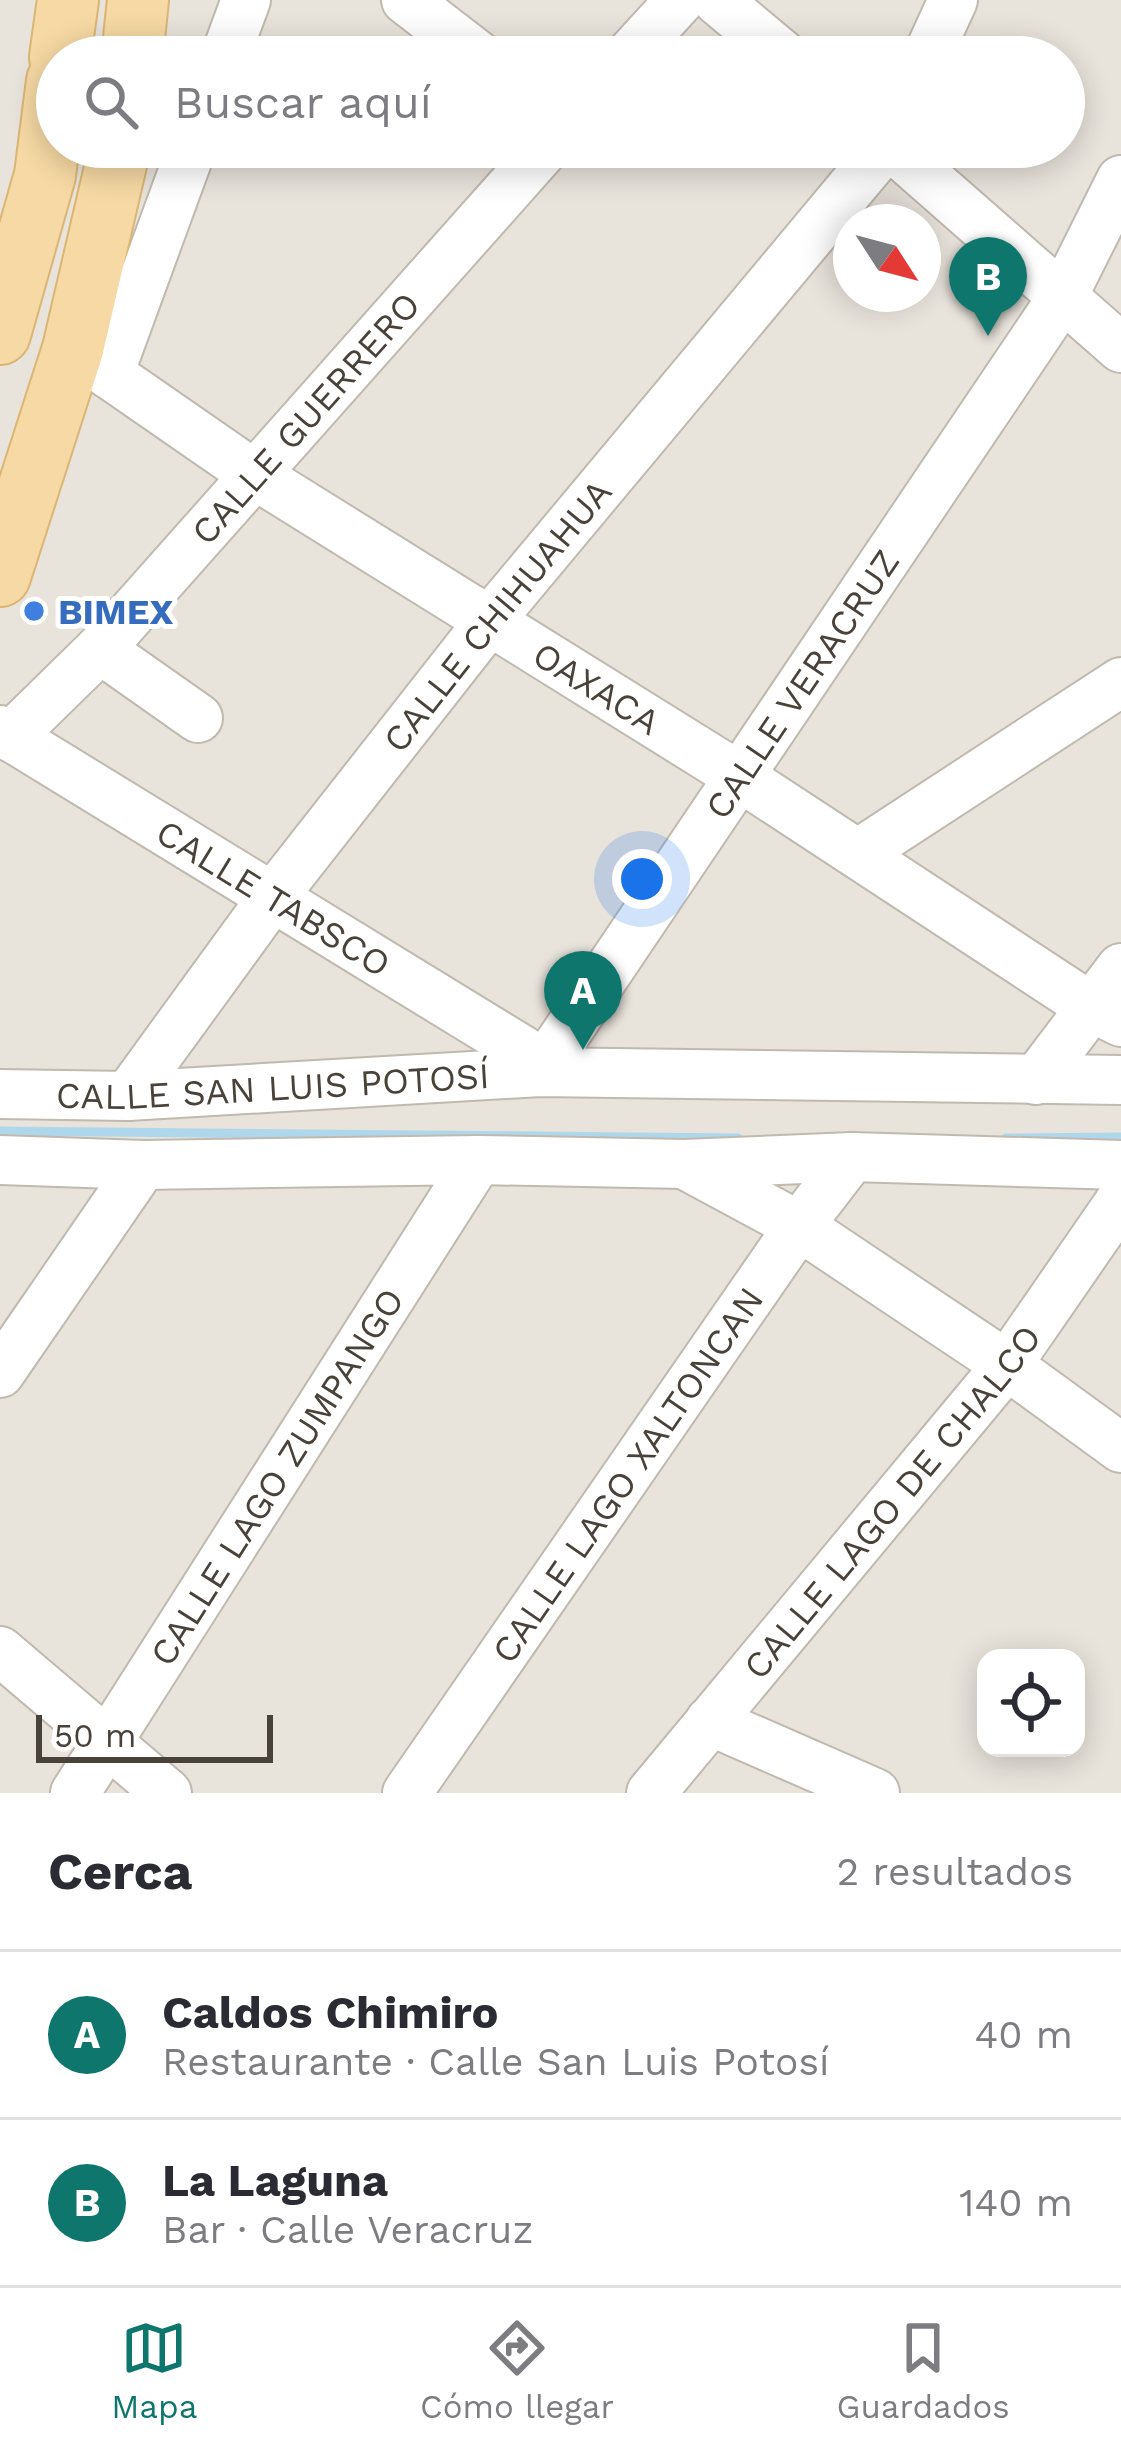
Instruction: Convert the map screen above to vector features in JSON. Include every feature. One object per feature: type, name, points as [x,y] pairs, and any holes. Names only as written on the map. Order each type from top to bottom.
[{"type":"main road","points":[[63,36],[68,0]]},
{"type":"main road","points":[[134,36],[138,0]]},
{"type":"main road","points":[[0,334],[46,168]]},
{"type":"main road","points":[[0,576],[91,361],[117,168]]},
{"type":"street","points":[[233,36],[246,0]]},
{"type":"street","points":[[406,0],[453,36]]},
{"type":"street","points":[[647,36],[680,0]]},
{"type":"street","points":[[717,0],[760,36]]},
{"type":"street","points":[[937,36],[953,0]]},
{"type":"street","points":[[91,361],[182,168]]},
{"type":"street","name":"CALLE GUERRERO","points":[[5,734],[100,649],[527,168]]},
{"type":"street","name":"CALLE CHIHUAHUA","points":[[128,1096],[272,898],[491,619],[870,168]]},
{"type":"street","points":[[912,168],[1121,348]]},
{"type":"street","name":"CALLE VERACRUZ","points":[[543,1068],[1062,298],[1121,180]]},
{"type":"street","name":"OAXACA","points":[[91,361],[255,475],[491,619],[1106,1014]]},
{"type":"street","points":[[100,649],[198,718]]},
{"type":"street","points":[[859,853],[1121,682]]},
{"type":"street","name":"CALLE TABSCO","points":[[5,734],[543,1068]]},
{"type":"street","points":[[1036,1080],[1106,1014],[1121,968]]},
{"type":"street","name":"CALLE SAN LUIS POTOSÍ","points":[[0,1094],[128,1096],[543,1068],[1121,1080]]},
{"type":"street","name":"CALLE SAN LUIS POTOSÍ","points":[[0,1160],[143,1165],[478,1160],[684,1164],[852,1157],[1121,1165]]},
{"type":"street","name":"CALLE LAGO XALTONCAN","points":[[407,1793],[799,1226],[852,1157]]},
{"type":"street","name":"CALLE LAGO ZUMPANGO","points":[[75,1793],[478,1160]]},
{"type":"street","points":[[684,1164],[799,1226],[1007,1365],[1121,1448]]},
{"type":"street","points":[[0,1373],[143,1165]]},
{"type":"street","name":"CALLE LAGO DE CHALCO","points":[[651,1793],[1007,1365],[1121,1200]]},
{"type":"street","points":[[0,1651],[167,1793]]},
{"type":"street","points":[[710,1721],[874,1793]]},
{"type":"shaded area","points":[[0,0],[1121,0],[1121,1793],[0,1793]]},
{"type":"waterway","points":[[0,1131],[738,1138]]},
{"type":"waterway","points":[[1006,1138],[1121,1137]]},
{"type":"place","name":"La Laguna","points":[[988,336]]},
{"type":"place","name":"BIMEX","points":[[34,611]]},
{"type":"place","name":"Caldos Chimiro","points":[[583,1050]]}]
